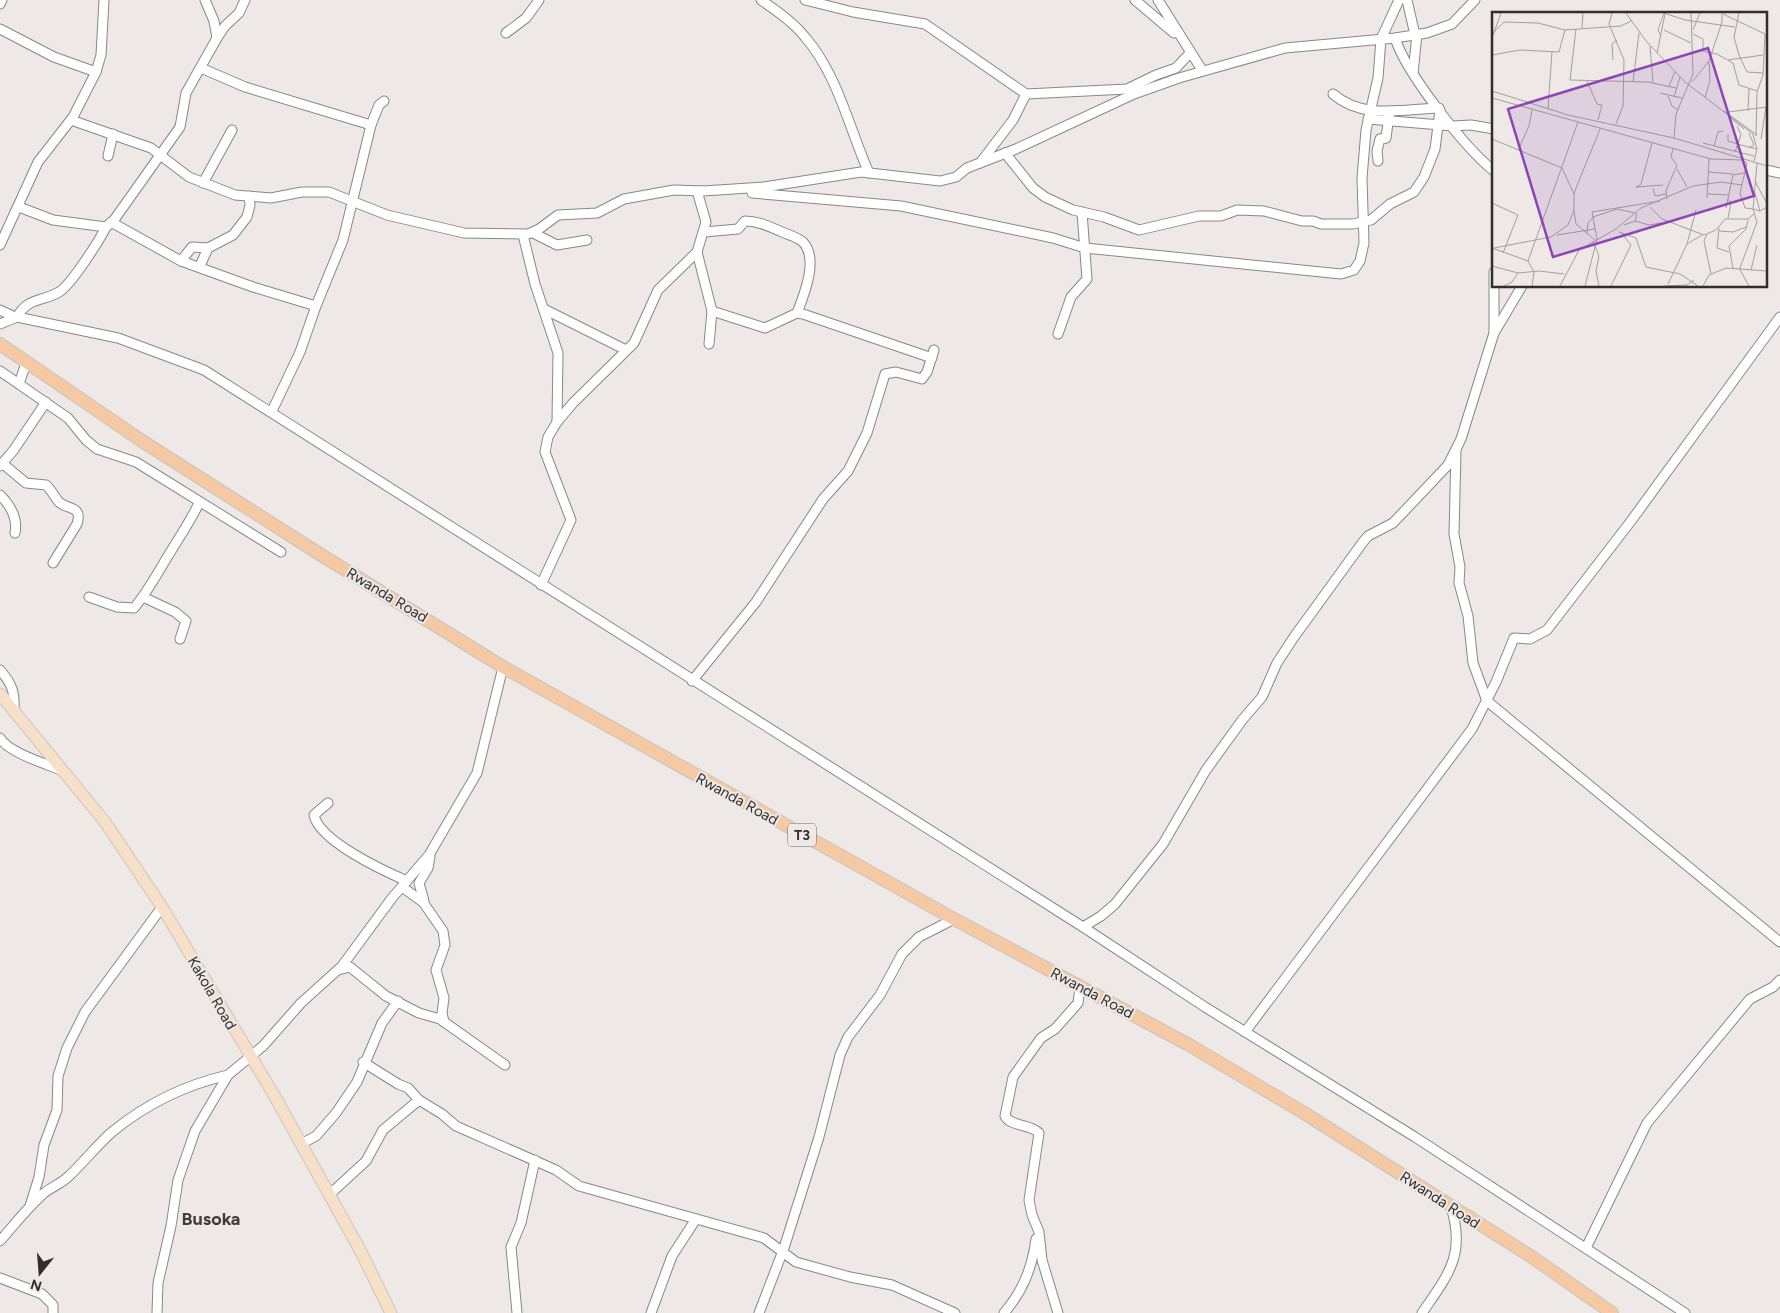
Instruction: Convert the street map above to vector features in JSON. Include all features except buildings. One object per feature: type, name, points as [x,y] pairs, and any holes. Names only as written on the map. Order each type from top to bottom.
[{"type":"highway","name":"Rwanda Road","points":[[0,344],[175,462],[503,667],[954,919],[1191,1046],[1247,1079],[1532,1258],[1612,1313]]},
{"type":"main road","name":"Kakola Road","points":[[0,694],[105,822],[162,908],[301,1144],[391,1313]]},
{"type":"street","points":[[0,4],[2,0]]},
{"type":"street","points":[[0,245],[38,162],[71,120],[96,72],[101,56],[104,0]]},
{"type":"street","points":[[205,0],[214,22],[217,38]]},
{"type":"street","points":[[0,324],[16,317],[21,310],[34,300],[60,292],[88,257],[108,225],[180,127],[186,93],[217,38],[225,26],[239,13],[245,0]]},
{"type":"street","points":[[506,33],[523,22],[539,0]]},
{"type":"street","points":[[805,0],[853,12],[925,24],[1026,94],[1127,89],[1176,68],[1190,53]]},
{"type":"street","points":[[1136,0],[1182,39]]},
{"type":"street","points":[[1158,0],[1202,70]]},
{"type":"street","points":[[71,120],[151,148],[189,177],[234,195],[271,198],[316,191],[329,192],[387,215],[452,231],[523,236],[533,233],[558,215],[597,213],[624,198],[674,190],[766,193],[901,206],[1043,236],[1086,248],[1341,274],[1354,270],[1360,261],[1364,222],[1362,178],[1369,115],[1378,78],[1381,38],[1399,0]]},
{"type":"street","points":[[1407,0],[1416,35],[1413,73]]},
{"type":"street","points":[[700,191],[799,183],[841,174],[869,173],[940,181],[956,177],[966,168],[1005,153],[1134,94],[1202,70],[1285,48],[1416,35],[1452,24],[1476,0]]},
{"type":"street","points":[[766,1],[806,37],[825,68],[848,118],[869,173]]},
{"type":"street","points":[[0,29],[54,57],[96,72]]},
{"type":"street","points":[[1395,38],[1399,52],[1413,73],[1453,126],[1481,160],[1492,169]]},
{"type":"street","points":[[201,68],[245,87],[371,125]]},
{"type":"street","points":[[979,164],[1013,120],[1026,94]]},
{"type":"street","points":[[1332,94],[1369,115],[1388,115],[1440,109]]},
{"type":"street","points":[[272,412],[300,352],[316,306],[344,240],[371,125],[379,105],[384,101]]},
{"type":"street","points":[[1005,153],[1033,188],[1051,200],[1139,230],[1199,216],[1221,216],[1237,210],[1264,212],[1321,224],[1364,222],[1379,215],[1396,200],[1414,192],[1424,177],[1435,148],[1440,109]]},
{"type":"street","points":[[1388,115],[1453,126],[1472,125],[1492,129]]},
{"type":"street","points":[[1378,161],[1380,139],[1386,138],[1388,135],[1388,115]]},
{"type":"street","points":[[203,183],[232,130]]},
{"type":"street","points":[[108,156],[113,134]]},
{"type":"street","points":[[541,584],[571,520],[545,452],[548,437],[557,422],[637,337],[658,290],[697,252],[704,232],[706,215],[700,191]]},
{"type":"street","points":[[181,261],[192,247],[208,248],[228,239],[247,217],[250,205],[249,196]]},
{"type":"street","points":[[19,207],[53,220],[108,225],[181,261],[316,306]]},
{"type":"street","points":[[1058,334],[1071,297],[1087,279],[1082,212]]},
{"type":"street","points":[[704,232],[738,229],[745,221],[756,221],[795,237],[804,243],[809,256],[809,272],[797,313]]},
{"type":"street","points":[[533,233],[557,245],[587,240]]},
{"type":"street","points":[[523,236],[558,352],[557,422]]},
{"type":"street","points":[[200,266],[208,248]]},
{"type":"street","points":[[697,252],[712,311],[709,344]]},
{"type":"street","points":[[1494,288],[1494,333]]},
{"type":"street","points":[[1521,288],[1494,333],[1456,451],[1454,534],[1460,567],[1459,583],[1468,616],[1473,663],[1487,701],[1780,942]]},
{"type":"street","points":[[544,308],[626,350]]},
{"type":"street","points":[[0,310],[16,317],[118,338],[204,370],[1083,927],[1245,1032],[1415,1137],[1685,1313]]},
{"type":"street","points":[[692,681],[756,602],[823,499],[848,471],[867,434],[885,374],[896,372],[922,379],[933,354],[860,335],[808,315],[797,313],[765,328],[712,311]]},
{"type":"street","points":[[1245,1032],[1451,760],[1472,729],[1487,701],[1514,638],[1530,639],[1547,630],[1631,521],[1780,317]]},
{"type":"street","points":[[19,384],[26,363]]},
{"type":"street","points":[[0,370],[68,418],[86,440],[97,449],[136,462],[199,503],[281,552]]},
{"type":"street","points":[[46,402],[2,461],[26,483],[46,485],[58,502],[74,508],[79,519],[53,563]]},
{"type":"street","points":[[1083,927],[1101,916],[1115,904],[1163,844],[1206,770],[1243,719],[1256,705],[1286,650],[1363,542],[1368,536],[1393,523],[1440,474],[1456,451]]},
{"type":"street","points":[[0,495],[10,505],[13,513],[16,526],[14,533]]},
{"type":"street","points":[[90,597],[131,609],[143,597],[187,528],[199,503]]},
{"type":"street","points":[[143,597],[181,615],[186,621],[180,639]]},
{"type":"street","points":[[157,1313],[158,1283],[171,1226],[178,1180],[195,1131],[228,1075],[263,1046],[301,1003],[338,970],[431,851],[477,772],[503,667]]},
{"type":"street","points":[[0,670],[12,684],[14,712]]},
{"type":"street","points":[[1,741],[26,756],[63,771]]},
{"type":"street","points":[[328,803],[314,815],[320,826],[350,852],[404,884],[426,906],[443,931],[445,940],[442,957],[436,970],[444,998],[442,1013],[444,1022]]},
{"type":"street","points":[[426,906],[418,883],[428,868],[431,851]]},
{"type":"street","points":[[0,1241],[24,1216],[30,1206],[39,1177],[44,1146],[57,1110],[58,1076],[66,1048],[90,1006],[162,908]]},
{"type":"street","points":[[759,1313],[782,1253],[819,1137],[840,1055],[848,1037],[880,994],[906,949],[919,937],[954,919]]},
{"type":"street","points":[[338,970],[350,967],[386,996],[444,1022],[505,1065]]},
{"type":"street","points":[[1586,1248],[1647,1123],[1750,999],[1773,987],[1780,980]]},
{"type":"street","points":[[1058,1313],[1042,1260],[1037,1229],[1032,1215],[1029,1190],[1040,1135],[1035,1129],[1006,1118],[1011,1080],[1041,1038],[1055,1029],[1078,1003],[1080,987]]},
{"type":"street","points":[[301,1144],[316,1136],[336,1113],[357,1082],[382,1023],[398,1001]]},
{"type":"street","points":[[364,1062],[398,1084],[408,1088],[419,1100],[465,1131],[535,1160],[568,1177],[579,1186],[764,1238],[782,1253],[802,1263],[850,1277],[892,1285],[955,1313]]},
{"type":"street","points":[[30,1206],[49,1190],[66,1180],[113,1132],[153,1102],[207,1080],[228,1075]]},
{"type":"street","points":[[329,1195],[366,1161],[383,1130],[419,1100]]},
{"type":"street","points":[[517,1313],[511,1247],[521,1223],[535,1160]]},
{"type":"street","points":[[1422,1313],[1453,1264],[1458,1245],[1457,1225],[1451,1207]]},
{"type":"street","points":[[651,1313],[672,1256],[696,1219]]},
{"type":"street","points":[[1004,1313],[1024,1284],[1029,1273],[1037,1229]]},
{"type":"street","points":[[0,1278],[42,1294],[53,1305],[53,1313]]},
{"type":"district","name":"Busoka","points":[[211,1219]]}]
